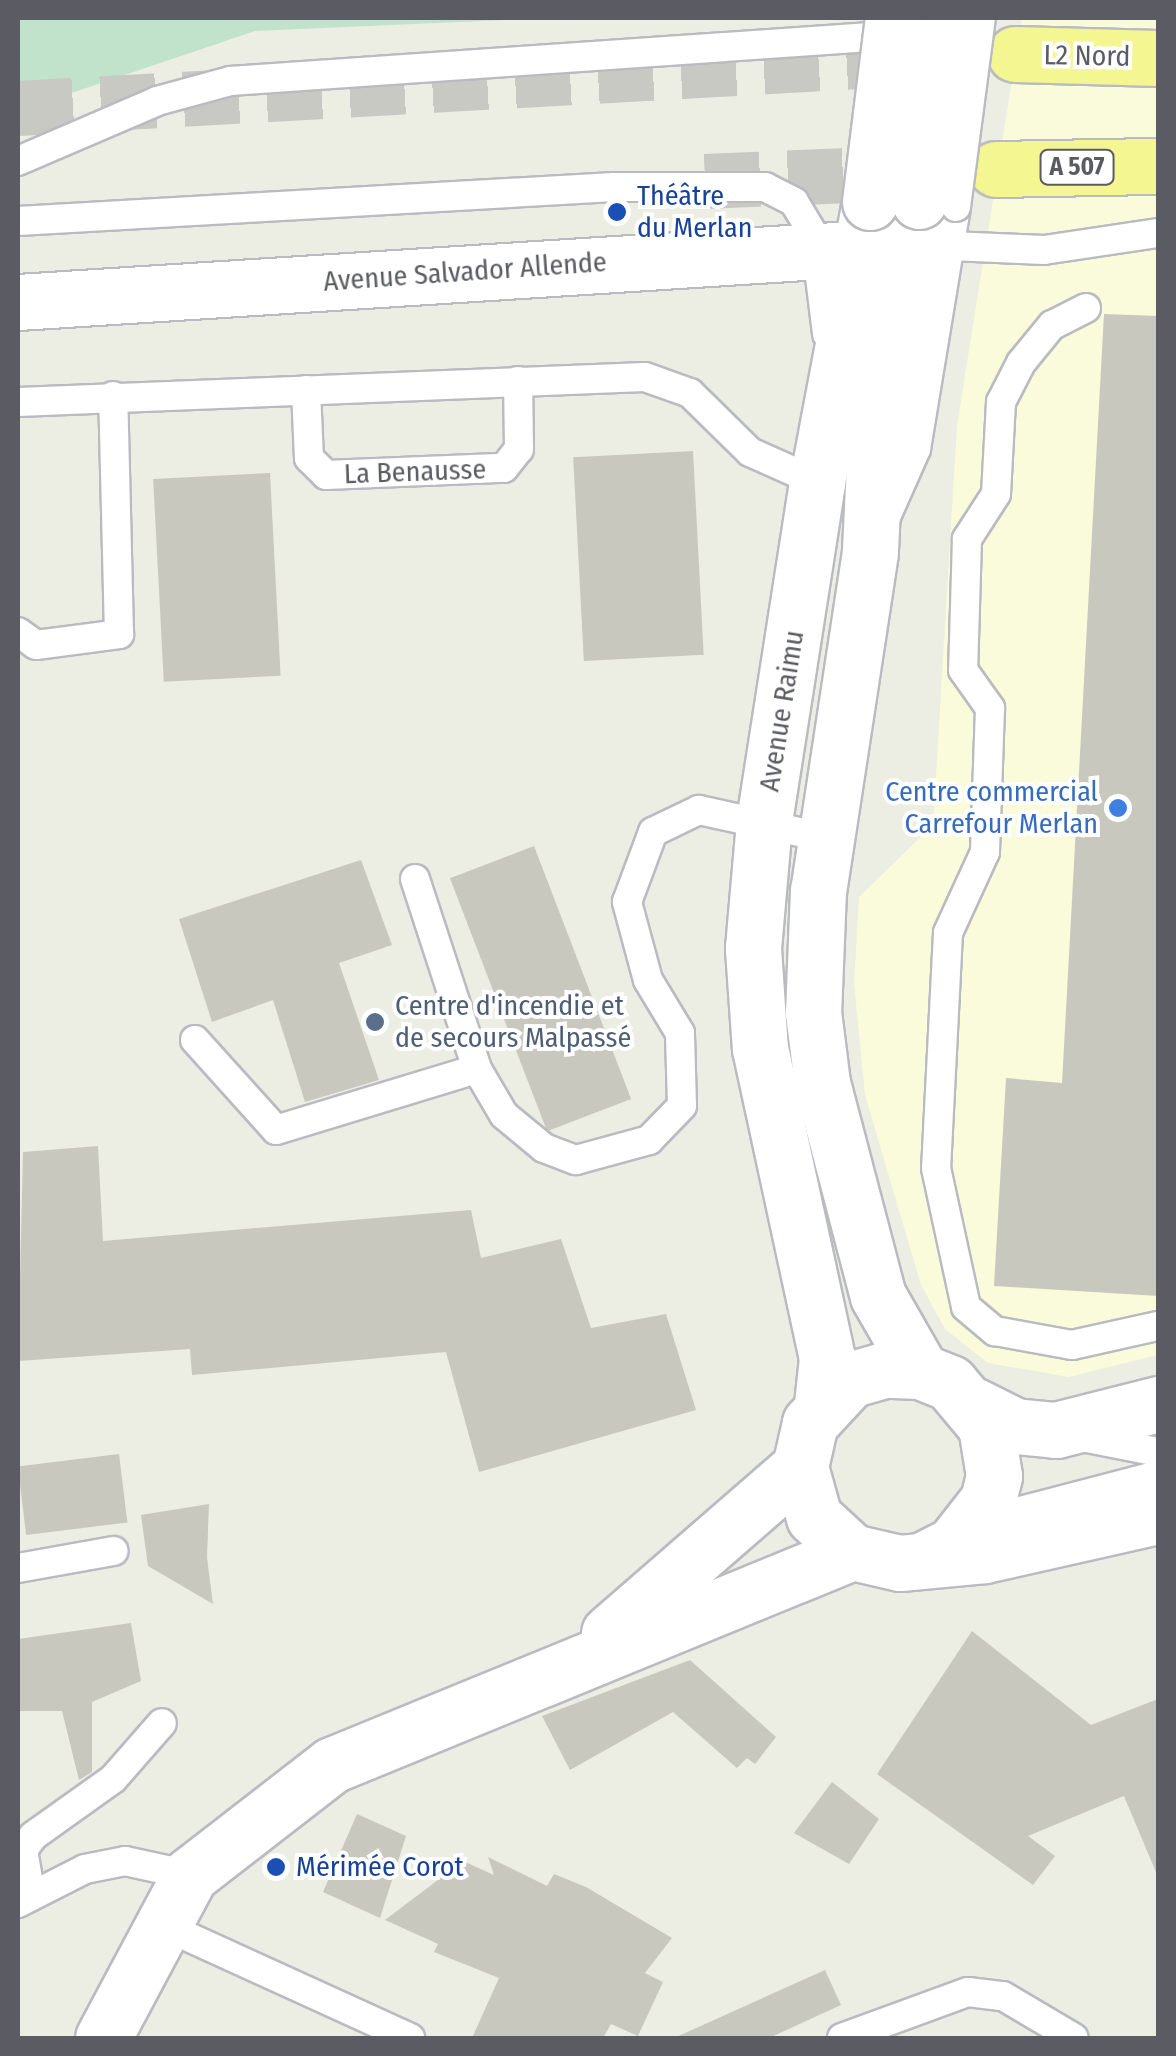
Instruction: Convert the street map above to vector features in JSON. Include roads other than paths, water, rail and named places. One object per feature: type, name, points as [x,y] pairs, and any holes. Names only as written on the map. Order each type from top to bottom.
[{"type":"highway","name":"L2 Nord","points":[[972,36],[1158,58]]},
{"type":"highway","name":"A 507","points":[[996,169],[1158,166]]},
{"type":"street","name":"Avenue Raimu","points":[[892,26],[898,229],[876,444],[870,552],[814,942],[822,1083],[878,1296],[921,1371]]},
{"type":"street","name":"Avenue Raimu","points":[[822,1404],[822,1327],[760,1048],[753,948],[764,821],[834,396],[972,36]]},
{"type":"street","name":"Avenue Salvador Allende","points":[[18,302],[898,229]]},
{"type":"street","points":[[575,1664],[800,1468],[822,1404],[850,1380],[884,1370],[921,1371],[1015,1426],[1056,1430],[1158,1404]]},
{"type":"street","points":[[925,1559],[976,1523],[994,1476],[986,1426],[973,1404]]},
{"type":"street","points":[[800,1468],[814,1517],[852,1552],[876,1561],[1054,1543],[1158,1516]]},
{"type":"street","points":[[103,2038],[160,1924],[190,1875],[332,1765],[852,1552]]},
{"type":"lane","points":[[18,161],[157,101],[230,81],[892,26],[922,38],[972,36]]},
{"type":"lane","points":[[898,229],[973,106],[972,36]]},
{"type":"lane","points":[[972,36],[973,106]]},
{"type":"lane","points":[[18,221],[706,183],[765,186],[794,202],[898,229],[1044,250],[1158,233]]},
{"type":"lane","points":[[1086,308],[1052,325],[1021,363],[1002,402],[996,494],[967,539],[963,670],[990,708],[985,852],[948,934],[936,1168],[966,1307],[995,1331],[1072,1345],[1158,1326]]},
{"type":"lane","points":[[18,402],[518,381],[671,382],[750,452],[817,482]]},
{"type":"lane","name":"La Benausse","points":[[306,390],[308,458],[326,475],[504,468],[519,448],[518,381]]},
{"type":"lane","points":[[18,632],[36,645],[120,634],[113,396]]},
{"type":"lane","points":[[415,879],[477,1069],[504,1115],[544,1148],[576,1160],[615,1155],[659,1131],[682,1106],[685,1071],[680,1034],[633,941],[633,870],[653,832],[699,810],[764,821],[826,838]]},
{"type":"lane","points":[[195,1040],[276,1130],[477,1069]]},
{"type":"lane","points":[[1056,1430],[1158,1452]]},
{"type":"lane","points":[[976,1523],[1158,1475]]},
{"type":"lane","points":[[18,1568],[113,1551]]},
{"type":"lane","points":[[162,1723],[113,1779],[32,1836],[23,1850],[24,1899],[85,1869],[125,1861],[190,1875]]},
{"type":"lane","points":[[160,1924],[395,2035]]},
{"type":"lane","points":[[842,2038],[968,1992],[1002,1996],[1074,2038]]},
{"type":"tunnel","points":[[18,108],[932,57]]},
{"type":"tunnel","points":[[705,181],[919,172]]},
{"type":"place","name":"Théâtre du Merlan","points":[[617,212]]},
{"type":"place","name":"Centre commercial Carrefour Merlan","points":[[1118,808]]},
{"type":"place","name":"Centre d'incendie et de secours Malpassé","points":[[375,1022]]},
{"type":"place","name":"Mérimée Corot","points":[[276,1867]]}]
